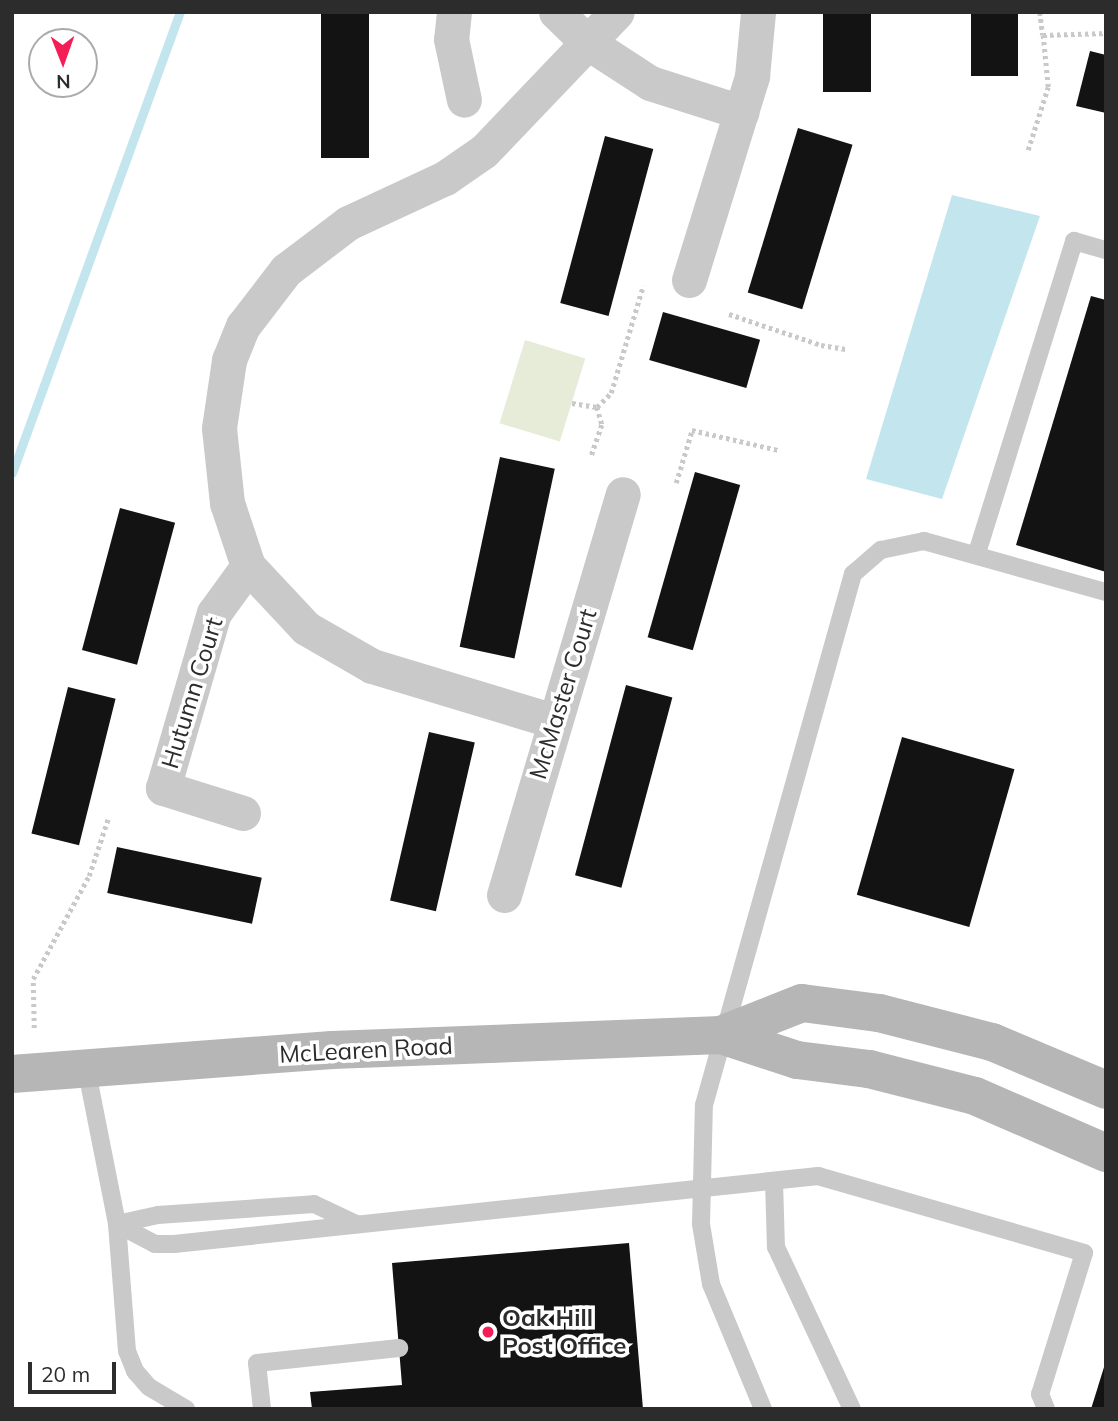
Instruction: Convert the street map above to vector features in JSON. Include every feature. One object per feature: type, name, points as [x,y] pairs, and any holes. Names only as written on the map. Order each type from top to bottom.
[{"type":"main road","name":"McLearen Road","points":[[12,1074],[331,1050],[720,1035],[802,1003],[879,1013],[992,1042],[1106,1090]]},
{"type":"main road","name":"McLearen Road","points":[[720,1035],[797,1060],[869,1069],[975,1096],[1106,1153]]},
{"type":"street","points":[[454,12],[450,39],[464,100]]},
{"type":"street","points":[[556,12],[587,42],[650,83],[741,112]]},
{"type":"street","points":[[554,721],[372,666],[337,649],[306,628],[248,566],[227,503],[219,428],[229,360],[243,326],[286,270],[315,244],[348,223],[445,178],[484,151],[617,12]]},
{"type":"street","points":[[689,280],[758,50],[758,12]]},
{"type":"street","name":"McMaster Court","points":[[504,895],[623,494]]},
{"type":"street","name":"Hutumn Court","points":[[243,813],[163,788],[214,613],[248,566]]},
{"type":"lane","points":[[977,554],[1074,241],[1106,250]]},
{"type":"lane","points":[[763,1409],[712,1284],[701,1224],[704,1105],[720,1035],[853,574],[881,550],[906,543],[944,544],[1106,592]]},
{"type":"lane","points":[[86,1067],[117,1224],[131,1361],[149,1387],[186,1409]]},
{"type":"lane","points":[[117,1224],[155,1244],[358,1225],[818,1175],[1084,1253],[1040,1394],[1046,1409]]},
{"type":"lane","points":[[774,1181],[775,1247],[852,1409]]},
{"type":"lane","points":[[117,1224],[158,1215],[314,1204],[358,1225]]},
{"type":"lane","points":[[262,1409],[257,1363],[399,1348]]},
{"type":"path","points":[[1028,150],[1048,87],[1040,12]]},
{"type":"path","points":[[1043,35],[1106,33]]},
{"type":"path","points":[[597,407],[611,393],[643,286]]},
{"type":"path","points":[[729,314],[821,345],[846,349]]},
{"type":"path","points":[[572,403],[597,407]]},
{"type":"path","points":[[591,457],[601,425],[597,407]]},
{"type":"path","points":[[676,483],[692,430],[778,450]]},
{"type":"path","points":[[34,1028],[33,979],[89,876],[108,819]]},
{"type":"green space","points":[[525,340],[585,358],[560,442],[500,423]]},
{"type":"water","points":[[952,195],[1040,216],[942,499],[866,479]]},
{"type":"building","points":[[321,12],[369,12],[369,158],[321,158]]},
{"type":"building","points":[[823,12],[871,12],[871,92],[823,92]]},
{"type":"building","points":[[971,12],[1018,12],[1018,76],[971,76]]},
{"type":"building","points":[[1090,51],[1106,55],[1106,113],[1076,106]]},
{"type":"building","points":[[798,128],[853,145],[802,309],[748,292]]},
{"type":"building","points":[[605,136],[653,149],[609,316],[560,303]]},
{"type":"building","points":[[1091,296],[1106,300],[1106,572],[1016,545]]},
{"type":"building","points":[[663,312],[760,340],[746,388],[649,360]]},
{"type":"building","points":[[500,457],[555,469],[514,658],[460,647]]},
{"type":"building","points":[[695,472],[740,485],[693,650],[648,637]]},
{"type":"building","points":[[120,508],[175,523],[137,665],[82,650]]},
{"type":"building","points":[[626,685],[672,697],[621,888],[575,875]]},
{"type":"building","points":[[68,687],[116,699],[79,845],[31,834]]},
{"type":"building","points":[[429,732],[475,743],[436,911],[390,901]]},
{"type":"building","points":[[902,737],[1014,769],[969,927],[857,895]]},
{"type":"building","points":[[117,847],[262,878],[252,924],[107,893]]},
{"type":"building","name":"Oak Hill Post Office","points":[[629,1243],[643,1409],[312,1409],[310,1392],[402,1385],[392,1263]]},
{"type":"building","points":[[1105,1364],[1106,1409],[1091,1409]]},
{"type":"waterway","points":[[12,473],[180,12]]},
{"type":"place","name":"Oak Hill Post Office","points":[[488,1332]]}]
